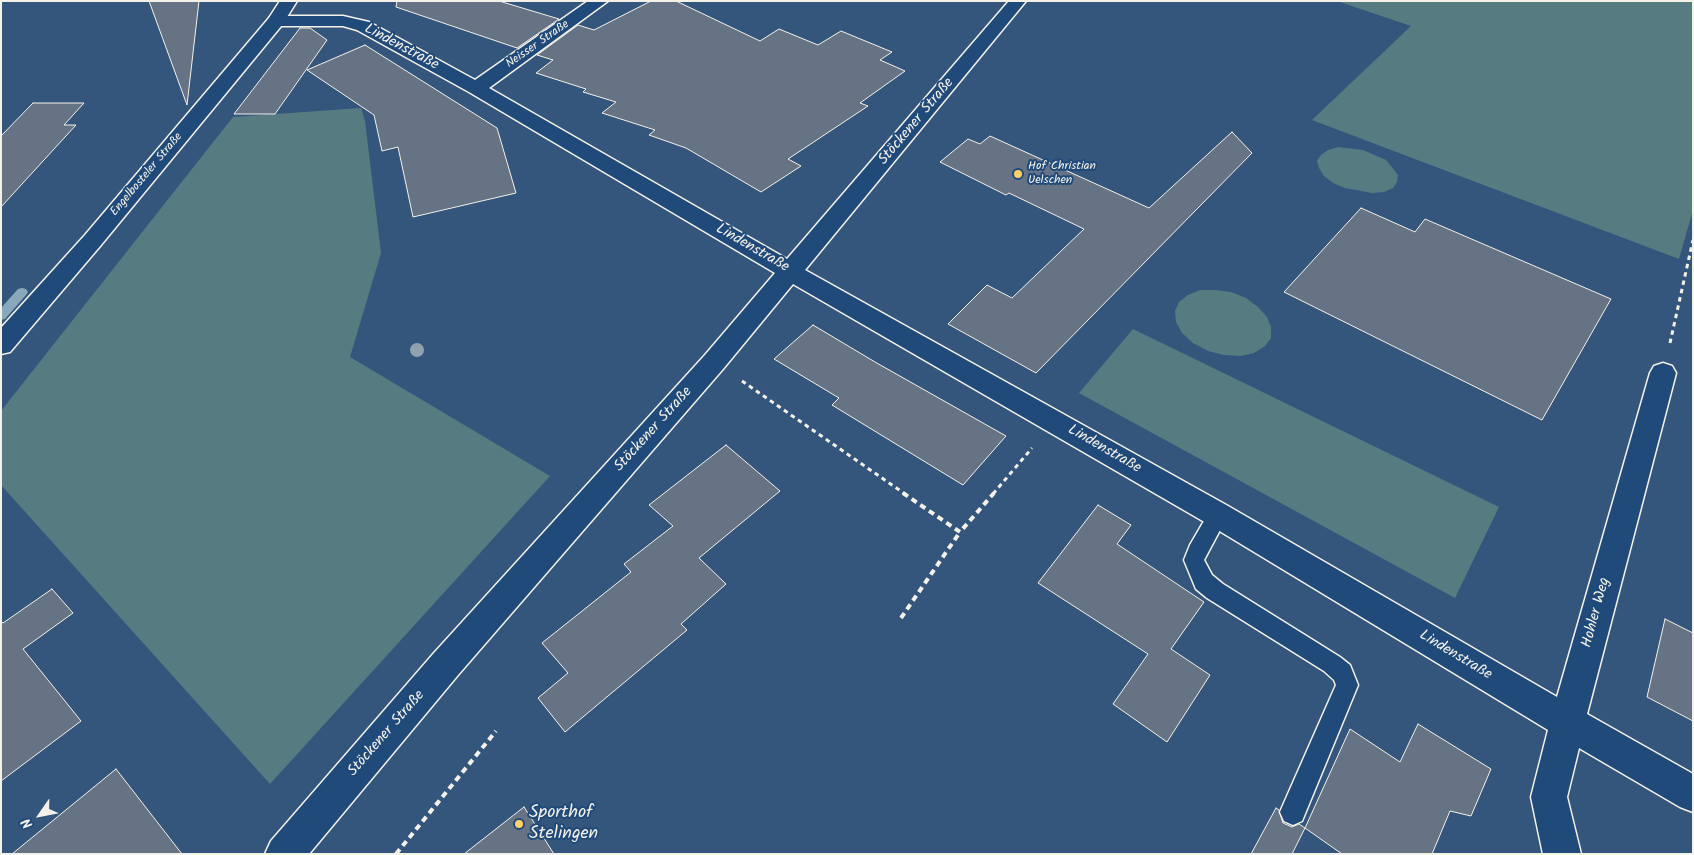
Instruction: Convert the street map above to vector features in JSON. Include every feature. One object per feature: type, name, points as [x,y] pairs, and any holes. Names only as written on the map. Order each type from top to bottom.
[{"type":"street","name":"Engelbosteler Straße","points":[[1,344],[93,240],[276,21],[289,1]]},
{"type":"street","name":"Neisser Straße","points":[[476,88],[600,1]]},
{"type":"street","name":"Stöckener Straße","points":[[284,854],[446,664],[714,362],[1018,1]]},
{"type":"street","name":"Lindenstraße","points":[[276,21],[343,21],[363,26],[476,88],[791,272],[1218,515],[1569,724],[1693,794]]},
{"type":"street","name":"Hohler Weg","points":[[1562,854],[1549,797],[1569,724],[1576,689],[1663,373]]},
{"type":"lane","points":[[1218,515],[1197,551],[1194,560],[1204,582],[1215,591],[1332,664],[1342,673],[1346,685],[1341,702],[1293,812]]},
{"type":"path","points":[[1663,373],[1693,240]]},
{"type":"path","points":[[714,362],[960,532]]},
{"type":"path","points":[[901,618],[960,532],[1055,421]]},
{"type":"path","points":[[396,854],[496,731]]},
{"type":"green space","points":[[1337,1],[1693,1],[1693,210],[1679,259],[1312,120],[1411,26]]},
{"type":"green space","points":[[361,108],[365,121],[381,253],[350,357],[550,476],[270,784],[1,485],[1,411],[233,117]]},
{"type":"green space","points":[[1338,147],[1363,150],[1386,160],[1398,175],[1397,182],[1393,188],[1384,192],[1372,193],[1345,188],[1333,183],[1324,176],[1317,161],[1328,150]]},
{"type":"green space","points":[[1200,290],[1231,292],[1246,298],[1258,307],[1267,317],[1271,327],[1271,338],[1265,346],[1254,353],[1241,356],[1224,355],[1208,351],[1193,343],[1182,333],[1176,322],[1175,311],[1179,302],[1188,295]]},
{"type":"green space","points":[[1133,329],[1499,507],[1455,598],[1079,393]]},
{"type":"building","points":[[149,1],[199,1],[187,105]]},
{"type":"building","points":[[397,1],[499,1],[559,19],[517,48],[396,7]]},
{"type":"building","points":[[651,1],[676,1],[760,41],[779,29],[818,45],[841,31],[892,52],[880,60],[905,71],[860,103],[868,106],[788,159],[801,166],[761,192],[686,148],[649,135],[655,130],[602,113],[616,102],[583,92],[586,89],[536,73],[553,60],[537,55],[578,25],[594,30]]},
{"type":"building","points":[[300,28],[310,28],[327,40],[275,114],[234,114]]},
{"type":"building","points":[[365,45],[497,128],[516,193],[413,217],[398,147],[382,151],[374,115],[307,70]]},
{"type":"building","points":[[33,103],[84,103],[64,125],[76,125],[1,207],[1,136]]},
{"type":"building","points":[[1232,132],[1252,153],[1036,373],[948,324],[987,285],[1012,298],[1084,229],[1009,193],[1006,195],[940,162],[968,139],[980,144],[990,136],[1149,208]]},
{"type":"building","points":[[1361,208],[1415,232],[1425,219],[1611,299],[1542,420],[1284,292]]},
{"type":"building","points":[[813,325],[1006,436],[963,485],[832,405],[839,398],[774,359]]},
{"type":"building","points":[[726,445],[780,491],[699,558],[726,584],[681,624],[687,630],[565,732],[538,698],[568,673],[542,643],[631,572],[624,564],[673,526],[649,505]]},
{"type":"building","points":[[1098,505],[1131,525],[1117,544],[1204,602],[1171,649],[1210,675],[1167,742],[1113,704],[1148,654],[1038,583]]},
{"type":"building","points":[[52,589],[73,613],[23,649],[81,721],[1,781],[1,621],[3,623]]},
{"type":"building","points":[[1665,619],[1693,633],[1693,721],[1647,697]]},
{"type":"building","points":[[1418,724],[1491,769],[1471,816],[1450,811],[1432,854],[1342,854],[1305,828],[1350,729],[1400,762]]},
{"type":"building","points":[[116,769],[182,854],[12,854]]},
{"type":"building","name":"Sporthof Stelingen","points":[[524,807],[554,854],[464,854]]},
{"type":"building","points":[[1276,808],[1279,810],[1283,823],[1292,827],[1299,824],[1305,828],[1292,854],[1251,854]]},
{"type":"waterway","points":[[1,316],[22,292]]},
{"type":"place","name":"Hof Christian Uelschen","points":[[1018,174]]},
{"type":"place","name":"Sporthof Stelingen","points":[[519,824]]}]
